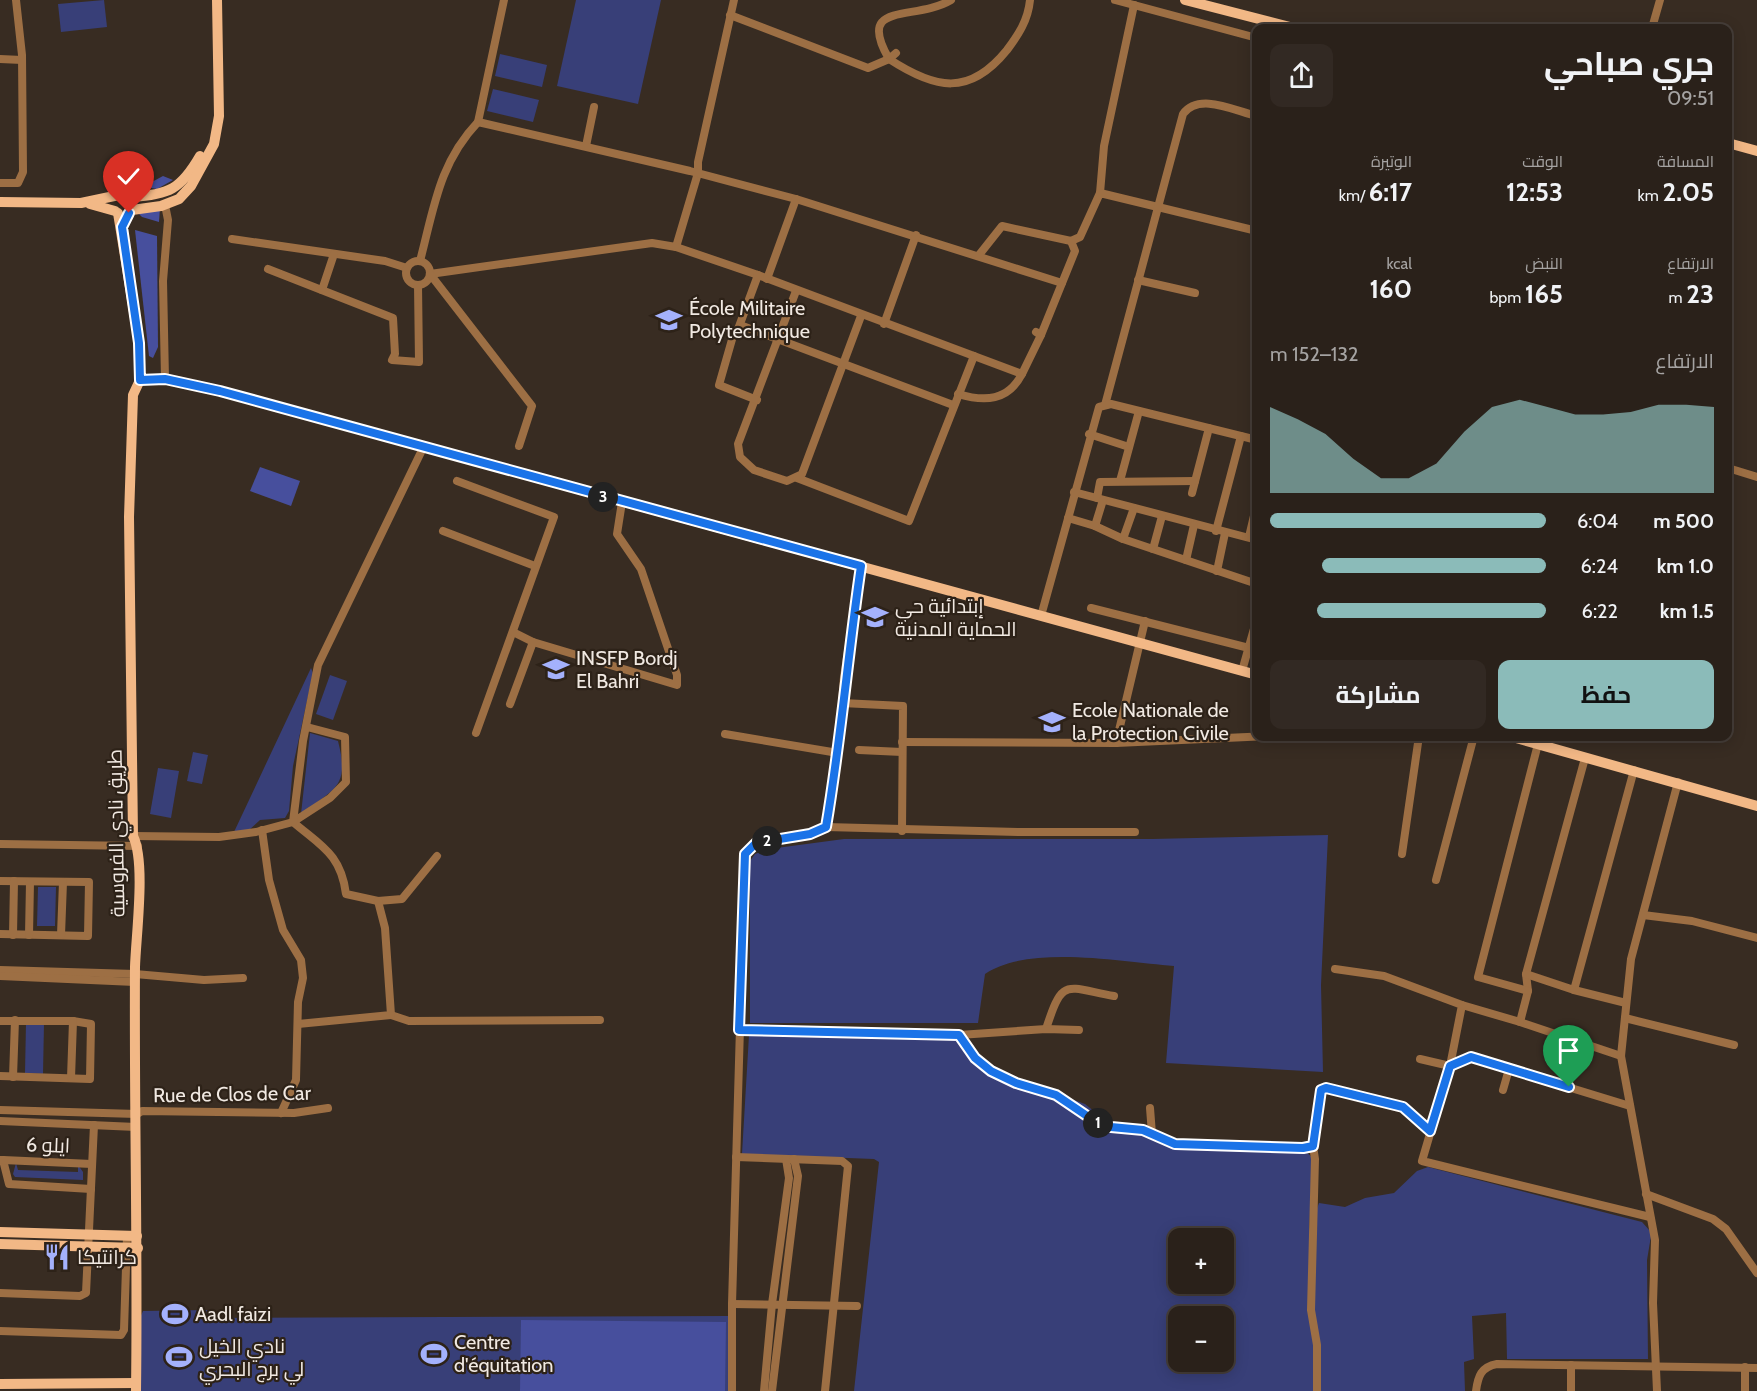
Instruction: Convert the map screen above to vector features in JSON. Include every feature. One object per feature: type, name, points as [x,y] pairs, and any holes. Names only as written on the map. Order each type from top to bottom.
[{"type":"main road","points":[[81,202],[123,212],[165,205],[179,199],[191,186],[210,153],[217,135],[217,0]]},
{"type":"main road","points":[[1185,0],[1278,24]]},
{"type":"main road","points":[[131,198],[163,194],[187,177],[208,143],[217,102]]},
{"type":"main road","points":[[1732,144],[1757,151]]},
{"type":"main road","points":[[0,202],[81,202],[125,194],[134,204],[123,212]]},
{"type":"main road","points":[[119,195],[113,204],[123,212]]},
{"type":"main road","name":"طريق نادي الفروسية","points":[[123,212],[122,227],[139,343],[140,380],[133,395],[129,517],[135,841],[136,1126],[132,1248],[136,1387]]},
{"type":"main road","points":[[140,380],[165,379],[220,391],[1252,674]]},
{"type":"main road","points":[[1527,741],[1757,806]]},
{"type":"main road","points":[[0,1232],[132,1236]]},
{"type":"main road","points":[[0,1244],[132,1248]]},
{"type":"main road","points":[[0,1383],[29,1387],[136,1387]]},
{"type":"street","points":[[0,183],[18,183],[23,172],[22,60],[16,0]]},
{"type":"street","points":[[420,261],[446,166],[454,150],[478,122],[504,0]]},
{"type":"street","points":[[676,247],[699,173],[698,162],[734,0]]},
{"type":"street","points":[[951,0],[936,7],[888,10],[880,16],[877,25],[889,59],[913,75],[924,79],[964,84],[979,77],[998,61],[1016,38],[1028,17],[1030,0]]},
{"type":"street","points":[[1115,0],[1252,37]]},
{"type":"street","points":[[1653,24],[1660,0]]},
{"type":"street","points":[[979,255],[1002,226],[1071,241],[1080,237],[1100,193],[1104,146],[1134,5]]},
{"type":"street","points":[[730,15],[868,68],[889,59],[896,53]]},
{"type":"street","points":[[0,59],[22,60]]},
{"type":"street","points":[[1105,405],[1181,118],[1188,108],[1204,103],[1252,115]]},
{"type":"street","points":[[586,146],[594,107]]},
{"type":"street","points":[[478,122],[699,173],[796,199],[916,235],[1062,283]]},
{"type":"street","points":[[1100,193],[1252,230]]},
{"type":"street","points":[[767,279],[796,199]]},
{"type":"street","points":[[165,205],[168,220],[163,281],[165,379]]},
{"type":"street","points":[[884,324],[916,235]]},
{"type":"street","points":[[232,239],[385,261],[407,268]]},
{"type":"street","points":[[958,394],[977,400],[997,397],[1015,389],[1075,251],[1071,241]]},
{"type":"street","points":[[430,274],[652,243],[676,247],[758,275],[861,316],[1022,374]]},
{"type":"street","points":[[322,290],[334,254]]},
{"type":"street","points":[[418,285],[408,279],[407,268],[412,262],[420,261],[428,266],[430,274],[532,406],[519,446]]},
{"type":"street","points":[[268,269],[393,318],[395,354],[392,360],[419,362],[418,285]]},
{"type":"street","points":[[418,285],[425,282],[430,274]]},
{"type":"street","points":[[756,400],[718,384],[733,336],[740,325],[758,275]]},
{"type":"street","points":[[1138,279],[1196,293]]},
{"type":"street","points":[[796,291],[738,444],[740,457],[754,470],[783,481],[797,478],[909,521],[974,356]]},
{"type":"street","points":[[797,478],[805,468],[861,316]]},
{"type":"street","points":[[740,325],[953,405]]},
{"type":"street","points":[[1041,616],[1089,434],[1099,407],[1111,404],[1252,439]]},
{"type":"street","points":[[1120,481],[1139,411]]},
{"type":"street","points":[[1192,493],[1209,428]]},
{"type":"street","points":[[1089,434],[1129,447]]},
{"type":"street","points":[[1216,531],[1241,436]]},
{"type":"street","points":[[293,822],[318,664],[423,448]]},
{"type":"street","points":[[1732,469],[1757,477]]},
{"type":"street","points":[[1095,526],[1100,499],[1100,482],[1195,481]]},
{"type":"street","points":[[457,482],[554,517],[476,734]]},
{"type":"street","points":[[1074,492],[1252,539]]},
{"type":"street","points":[[513,632],[533,642],[677,685],[677,675],[641,569],[617,534],[622,502]]},
{"type":"street","points":[[1123,539],[1134,508]]},
{"type":"street","points":[[1153,549],[1162,516]]},
{"type":"street","points":[[1068,518],[1252,582]]},
{"type":"street","points":[[1186,561],[1194,525]]},
{"type":"street","points":[[443,531],[535,566]]},
{"type":"street","points":[[1217,571],[1226,533]]},
{"type":"street","points":[[826,827],[838,753],[842,703],[861,566]]},
{"type":"street","points":[[1091,608],[1249,648]]},
{"type":"street","points":[[1116,743],[1145,621]]},
{"type":"street","points":[[1242,671],[1252,637]]},
{"type":"street","points":[[510,704],[533,642]]},
{"type":"street","points":[[842,703],[903,706],[902,831]]},
{"type":"street","points":[[0,844],[219,837],[293,822],[330,798],[346,782],[345,737],[307,727]]},
{"type":"street","points":[[725,734],[838,753]]},
{"type":"street","points":[[859,750],[1252,737]]},
{"type":"street","points":[[1402,854],[1418,741]]},
{"type":"street","points":[[1436,880],[1473,741]]},
{"type":"street","points":[[1528,991],[1478,977],[1538,744]]},
{"type":"street","points":[[1520,1022],[1528,991],[1526,974],[1585,758]]},
{"type":"street","points":[[1574,990],[1634,770]]},
{"type":"street","points":[[1657,1391],[1653,1303],[1655,1240],[1621,1056],[1631,959],[1678,782]]},
{"type":"street","points":[[293,822],[336,858],[344,878],[346,894],[378,901],[402,899],[437,856]]},
{"type":"street","points":[[732,1391],[732,1304],[745,854],[756,843],[810,834],[826,827],[902,831],[1135,832]]},
{"type":"street","points":[[262,830],[269,880],[283,930],[301,960],[303,978],[297,1024],[296,1080],[281,1113]]},
{"type":"street","points":[[0,881],[89,882],[88,936],[0,934]]},
{"type":"street","points":[[13,935],[14,881]]},
{"type":"street","points":[[29,935],[30,882]]},
{"type":"street","points":[[61,936],[63,882]]},
{"type":"street","points":[[378,901],[385,928],[390,1015]]},
{"type":"street","points":[[1643,915],[1692,921],[1757,938]]},
{"type":"street","points":[[1335,969],[1384,976],[1462,1005],[1621,1056]]},
{"type":"street","points":[[0,970],[135,978]]},
{"type":"street","points":[[1526,974],[1574,990],[1626,1003]]},
{"type":"street","points":[[0,976],[204,980],[243,978]]},
{"type":"street","points":[[1046,1029],[1058,994],[1063,991],[1074,989],[1114,996]]},
{"type":"street","points":[[1462,1005],[1450,1066],[1422,1161],[1650,1217]]},
{"type":"street","points":[[297,1024],[390,1015],[409,1021],[600,1020]]},
{"type":"street","points":[[1625,1018],[1734,1045]]},
{"type":"street","points":[[13,1077],[15,1020]]},
{"type":"street","points":[[0,1021],[73,1021],[91,1024],[90,1079],[0,1076]]},
{"type":"street","points":[[71,1078],[73,1021]]},
{"type":"street","points":[[739,1030],[959,1035],[1046,1029],[1079,1030]]},
{"type":"street","points":[[959,1035],[975,1058],[991,1071],[1016,1083],[1056,1095],[1096,1122],[1152,1134],[1175,1144],[1303,1148],[1313,1146]]},
{"type":"street","points":[[1420,1059],[1450,1066],[1471,1057],[1630,1106]]},
{"type":"street","points":[[1503,1090],[1509,1069]]},
{"type":"street","points":[[1317,1391],[1317,1345],[1311,1310],[1315,1159],[1313,1146],[1321,1090],[1326,1088],[1403,1107],[1430,1131]]},
{"type":"street","name":"Rue de Clos de Car","points":[[0,1110],[136,1114],[142,1111],[281,1113],[328,1108]]},
{"type":"street","points":[[1150,1108],[1152,1134]]},
{"type":"street","points":[[0,1121],[136,1126]]},
{"type":"street","points":[[0,1293],[83,1295],[87,1290],[94,1125]]},
{"type":"street","points":[[736,1157],[842,1161],[848,1166],[825,1391]]},
{"type":"street","points":[[764,1391],[776,1304],[790,1159]]},
{"type":"street","points":[[2,1160],[9,1184],[91,1189]]},
{"type":"street","name":"ايلو 6","points":[[2,1160],[92,1164]]},
{"type":"street","points":[[1646,1194],[1713,1219],[1726,1229],[1757,1273]]},
{"type":"street","points":[[0,1331],[121,1335],[124,1330],[132,1248]]},
{"type":"street","points":[[732,1304],[857,1306]]},
{"type":"street","points":[[772,1391],[776,1304]]},
{"type":"street","points":[[1571,1365],[1571,1391]]},
{"type":"street","points":[[1476,1391],[1478,1380],[1488,1366],[1657,1365],[1757,1368]]},
{"type":"street","points":[[1745,1367],[1745,1391]]},
{"type":"shaded area","points":[[104,0],[107,27],[61,32],[58,4]]},
{"type":"shaded area","points":[[576,0],[661,0],[638,104],[557,86]]},
{"type":"shaded area","points":[[500,54],[547,65],[542,87],[495,76]]},
{"type":"shaded area","points":[[493,89],[539,100],[533,122],[487,111]]},
{"type":"shaded area","points":[[163,176],[173,180],[157,189],[134,185],[150,183]]},
{"type":"shaded area","points":[[160,208],[159,222],[142,217],[138,213]]},
{"type":"shaded area","points":[[135,230],[157,236],[158,347],[153,358],[149,356]]},
{"type":"shaded area","points":[[260,467],[300,481],[291,506],[250,491]]},
{"type":"shaded area","points":[[311,668],[313,673],[293,766],[289,811],[285,818],[260,820],[249,830],[234,832]]},
{"type":"shaded area","points":[[330,675],[347,681],[333,720],[316,714]]},
{"type":"shaded area","points":[[310,733],[338,741],[341,777],[331,792],[301,814]]},
{"type":"shaded area","points":[[193,752],[208,755],[202,784],[187,781]]},
{"type":"shaded area","points":[[158,768],[179,771],[171,818],[150,814]]},
{"type":"shaded area","points":[[1328,835],[1321,985],[1323,1072],[1166,1063],[1174,966],[1103,959],[1050,957],[1026,960],[1003,965],[985,974],[978,1023],[750,1023],[750,861],[755,854],[769,849],[844,839],[1152,839]]},
{"type":"shaded area","points":[[38,887],[56,887],[55,926],[37,926]]},
{"type":"shaded area","points":[[26,1023],[44,1023],[43,1074],[25,1073]]},
{"type":"shaded area","points":[[749,1035],[958,1037],[987,1068],[1085,1104],[1105,1120],[1156,1139],[1305,1151],[1313,1158],[1309,1231],[1319,1203],[1345,1207],[1365,1198],[1394,1193],[1417,1171],[1428,1167],[1642,1222],[1650,1231],[1651,1236],[1647,1260],[1648,1359],[1507,1359],[1506,1313],[1472,1316],[1474,1359],[1464,1362],[1465,1391],[854,1391],[879,1162],[874,1159],[742,1154]]},
{"type":"shaded area","points":[[16,1163],[18,1170],[78,1172],[78,1165],[83,1172],[83,1180],[15,1177],[13,1174]]},
{"type":"shaded area","name":"Centre d'équitation","points":[[208,1310],[209,1318],[731,1316],[728,1391],[139,1391],[140,1318],[143,1311]]},
{"type":"shaded area","points":[[521,1320],[726,1322],[725,1391],[520,1391]]},
{"type":"place","name":"École Militaire Polytechnique","points":[[669,320]]},
{"type":"place","name":"إبتدائية حي الحماية المدنية","points":[[875,617]]},
{"type":"place","name":"INSFP Bordj El Bahri","points":[[556,669]]},
{"type":"place","name":"Ecole Nationale de la Protection Civile","points":[[1052,722]]},
{"type":"place","name":"كرانتيكا","points":[[57,1257]]},
{"type":"place","name":"Aadl faizi","points":[[175,1314]]},
{"type":"place","name":"Centre d'équitation","points":[[434,1354]]},
{"type":"place","name":"نادي الخيل لي برج البحري","points":[[179,1357]]},
{"type":"route","points":[[129,213],[122,227],[139,343],[140,380],[165,379],[220,391],[861,566],[844,677],[838,753],[826,827],[810,834],[756,843],[745,854],[739,1030],[959,1035],[975,1058],[991,1071],[1016,1083],[1056,1095],[1096,1122],[1111,1127],[1143,1130],[1175,1144],[1303,1148],[1313,1146],[1321,1090],[1326,1088],[1403,1107],[1430,1131],[1450,1066],[1460,1059],[1471,1057],[1569,1087]]}]
